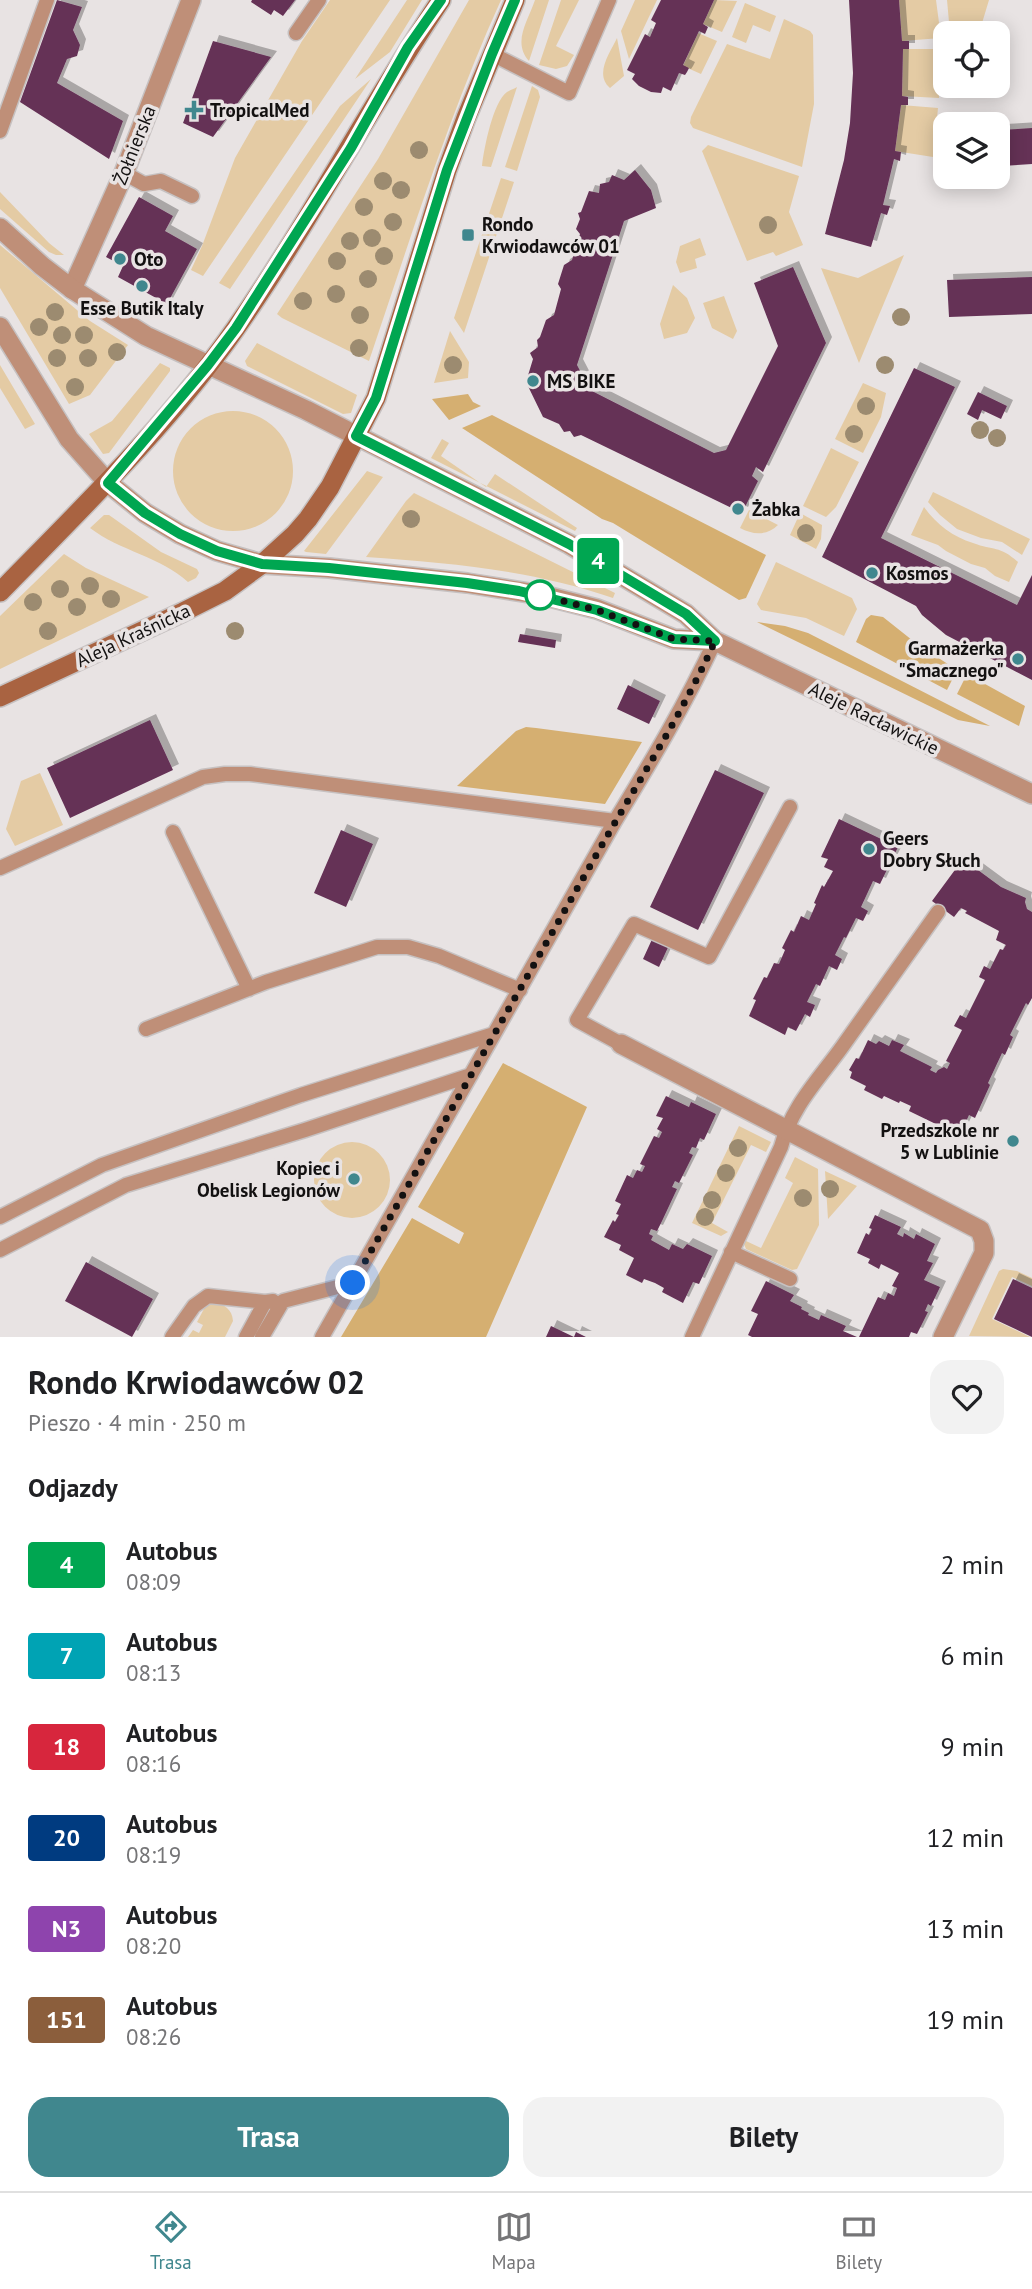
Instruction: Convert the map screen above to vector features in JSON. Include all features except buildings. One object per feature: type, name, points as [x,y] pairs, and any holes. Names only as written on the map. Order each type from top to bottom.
[{"type":"main road","points":[[0,592],[108,483],[208,365],[240,321],[351,148],[408,47],[441,0]]},
{"type":"main road","name":"Aleja Kraśnicka","points":[[0,697],[225,591],[262,564],[308,519],[330,487],[376,398],[447,170],[515,0]]},
{"type":"street","name":"Żołnierska","points":[[72,289],[124,173],[191,0]]},
{"type":"street","name":"Aleje Racławickie","points":[[0,228],[72,289],[146,335],[356,436],[569,544],[686,614],[715,641],[1031,792]]},
{"type":"street","name":"Aleje Racławickie","points":[[0,327],[69,439],[108,483],[145,513],[180,534],[217,551],[262,564],[329,568],[519,591],[597,610],[674,639],[715,641]]},
{"type":"street","points":[[621,1044],[980,1230],[984,1252],[943,1337]]},
{"type":"lane","points":[[0,131],[47,0]]},
{"type":"lane","points":[[296,33],[319,0]]},
{"type":"lane","points":[[492,54],[569,93],[609,0]]},
{"type":"lane","points":[[124,173],[144,184],[161,181],[192,196]]},
{"type":"lane","points":[[323,1337],[615,821],[668,733],[696,683],[715,641]]},
{"type":"lane","points":[[0,868],[203,777],[225,774],[250,774],[615,821]]},
{"type":"lane","points":[[621,1044],[577,1020],[634,924],[709,957],[790,807]]},
{"type":"lane","points":[[173,832],[248,989]]},
{"type":"lane","points":[[692,1337],[799,1104],[938,912]]},
{"type":"lane","points":[[146,1029],[248,989],[377,947],[408,947],[439,956],[520,990]]},
{"type":"lane","points":[[0,1217],[102,1165],[301,1095],[494,1034]]},
{"type":"lane","points":[[0,1250],[126,1185],[471,1075]]},
{"type":"lane","points":[[731,1252],[790,1279]]},
{"type":"lane","points":[[172,1337],[194,1306],[208,1296],[265,1302],[283,1301],[353,1283]]},
{"type":"lane","points":[[262,1337],[283,1301]]},
{"type":"lane","points":[[246,1337],[265,1302]]},
{"type":"shaded area","points":[[330,0],[390,0],[203,276],[191,270],[235,158],[302,41]]},
{"type":"shaded area","points":[[407,0],[422,0],[390,52],[355,79]]},
{"type":"shaded area","points":[[469,0],[501,0],[447,134],[369,361],[277,314],[378,159]]},
{"type":"shaded area","points":[[535,0],[549,0],[529,61],[524,54],[522,39]]},
{"type":"shaded area","points":[[561,0],[579,0],[556,46],[574,55],[567,66],[556,69],[539,65]]},
{"type":"shaded area","points":[[635,0],[657,0],[629,59],[621,31]]},
{"type":"shaded area","points":[[714,0],[737,1],[722,32],[703,24]]},
{"type":"shaded area","points":[[899,0],[936,0],[939,21],[933,21],[933,39],[902,41]]},
{"type":"shaded area","points":[[947,0],[989,0],[983,21],[949,21]]},
{"type":"shaded area","points":[[745,3],[776,16],[770,32],[753,25],[746,43],[732,37]]},
{"type":"shaded area","points":[[784,19],[813,35],[814,104],[802,167],[693,128],[690,123],[727,44],[770,59]]},
{"type":"shaded area","points":[[698,33],[717,41],[701,74],[683,66]]},
{"type":"shaded area","points":[[617,38],[624,76],[610,88],[605,82],[603,70]]},
{"type":"shaded area","points":[[903,49],[933,49],[933,98],[902,96]]},
{"type":"shaded area","points":[[371,79],[230,289],[219,283],[340,106]]},
{"type":"shaded area","points":[[532,86],[538,90],[540,97],[517,171],[505,167]]},
{"type":"shaded area","points":[[517,87],[491,167],[482,166],[497,105],[507,92]]},
{"type":"shaded area","points":[[901,105],[938,108],[938,112],[933,112],[933,157],[895,151]]},
{"type":"shaded area","points":[[708,145],[799,176],[789,212],[803,245],[776,256],[773,252],[747,261],[702,151]]},
{"type":"shaded area","points":[[501,178],[514,182],[464,333],[454,318]]},
{"type":"shaded area","points":[[0,192],[64,255],[49,252],[0,209]]},
{"type":"shaded area","points":[[700,238],[706,255],[695,259],[697,268],[680,273],[676,262],[680,246]]},
{"type":"shaded area","points":[[0,245],[90,321],[128,345],[90,395],[69,404],[0,288]]},
{"type":"shaded area","points":[[904,255],[859,363],[821,268],[858,278]]},
{"type":"shaded area","points":[[673,285],[687,298],[695,318],[687,333],[664,339],[660,324]]},
{"type":"shaded area","points":[[724,296],[737,331],[733,339],[712,328],[703,303]]},
{"type":"shaded area","points":[[450,331],[469,362],[468,378],[434,383]]},
{"type":"shaded area","points":[[257,343],[357,395],[351,413],[343,414],[247,366],[245,361]]},
{"type":"shaded area","points":[[160,363],[170,368],[170,371],[109,453],[103,454],[89,434],[112,421]]},
{"type":"shaded area","points":[[0,365],[35,424],[25,429],[0,388]]},
{"type":"shaded area","points":[[863,383],[886,393],[881,417],[863,453],[835,439]]},
{"type":"shaded area","points":[[468,394],[473,402],[481,406],[449,420],[432,399]]},
{"type":"shaded area","points":[[233,411],[256,416],[275,429],[288,448],[293,471],[288,494],[275,513],[256,526],[233,531],[210,526],[191,513],[178,494],[173,471],[178,448],[191,429],[210,416]]},
{"type":"shaded area","points":[[492,415],[766,555],[746,598],[739,600],[613,523],[602,519],[462,428]]},
{"type":"shaded area","points":[[442,439],[449,443],[441,456],[480,483],[431,458]]},
{"type":"shaded area","points":[[831,448],[859,462],[836,507],[826,517],[803,506]]},
{"type":"shaded area","points":[[367,471],[383,477],[326,554],[304,551]]},
{"type":"shaded area","points":[[495,474],[577,528],[575,531],[487,486]]},
{"type":"shaded area","points":[[933,492],[1030,539],[1022,555],[1002,542],[957,529],[928,502]]},
{"type":"shaded area","points":[[414,493],[615,593],[613,598],[583,588],[521,574],[460,565],[366,557]]},
{"type":"shaded area","points":[[924,507],[952,533],[1001,551],[1018,562],[1009,582],[938,545],[911,535]]},
{"type":"shaded area","points":[[749,510],[778,525],[760,533],[740,528]]},
{"type":"shaded area","points":[[800,513],[822,525],[821,539],[816,549],[790,535]]},
{"type":"shaded area","points":[[104,515],[109,515],[161,552],[197,569],[199,573],[196,578],[188,582],[166,566],[114,543],[90,528]]},
{"type":"shaded area","points":[[64,554],[86,568],[149,597],[0,669],[0,616]]},
{"type":"shaded area","points":[[776,562],[852,598],[857,609],[844,636],[806,618],[761,610],[757,604]]},
{"type":"shaded area","points":[[871,615],[883,617],[917,644],[957,670],[947,690],[856,642],[866,619]]},
{"type":"shaded area","points":[[757,622],[808,633],[990,726],[958,720]]},
{"type":"shaded area","points":[[967,674],[1025,706],[1019,726],[957,694]]},
{"type":"shaded area","points":[[526,727],[642,742],[605,804],[457,786],[516,731]]},
{"type":"shaded area","points":[[40,773],[63,825],[15,846],[6,829],[21,781]]},
{"type":"shaded area","points":[[503,1063],[587,1107],[486,1337],[341,1337],[412,1218],[459,1244],[464,1233],[418,1207]]},
{"type":"shaded area","points":[[739,1126],[771,1142],[766,1152],[751,1145],[712,1223],[728,1232],[721,1236],[692,1223]]},
{"type":"shaded area","points":[[352,1142],[366,1145],[379,1153],[387,1166],[390,1180],[387,1194],[379,1207],[366,1215],[352,1218],[338,1215],[325,1207],[317,1194],[314,1180],[317,1166],[325,1153],[338,1145]]},
{"type":"shaded area","points":[[795,1157],[818,1169],[819,1225],[797,1269],[792,1270],[746,1249],[744,1244],[746,1241],[761,1248],[793,1183],[785,1178]]},
{"type":"shaded area","points":[[825,1171],[857,1186],[828,1219]]},
{"type":"shaded area","points":[[999,1271],[1017,1271],[1032,1278],[1032,1286],[1012,1277],[992,1319],[1030,1337],[969,1336]]},
{"type":"shaded area","points":[[209,1304],[222,1305],[231,1313],[233,1321],[225,1337],[188,1337],[193,1330],[199,1333],[203,1325],[197,1322]]},
{"type":"bus line","name":"4","points":[[441,0],[408,47],[351,148],[236,328],[108,483],[145,513],[180,534],[217,551],[262,564],[329,568],[519,591],[597,610],[674,639],[715,641],[686,614],[569,544],[356,436],[376,398],[454,148],[515,0]]},
{"type":"place","name":"TropicalMed","points":[[194,110]]},
{"type":"place","name":"Rondo Krwiodawców 01","points":[[468,235]]},
{"type":"place","name":"Oto","points":[[120,259]]},
{"type":"place","name":"Esse Butik Italy","points":[[142,286]]},
{"type":"place","name":"MS BIKE","points":[[533,381]]},
{"type":"place","name":"Żabka","points":[[738,509]]},
{"type":"place","name":"Kosmos","points":[[872,573]]},
{"type":"place","name":"Garmażerka \"Smacznego\"","points":[[1018,659]]},
{"type":"place","name":"Geers Dobry Słuch","points":[[869,849]]},
{"type":"place","name":"Przedszkole nr 5 w Lublinie","points":[[1013,1141]]},
{"type":"place","name":"Kopiec i Obelisk Legionów","points":[[354,1179]]},
{"type":"route","points":[[353,1283],[696,683],[715,641],[674,639],[597,610],[540,595]]}]
